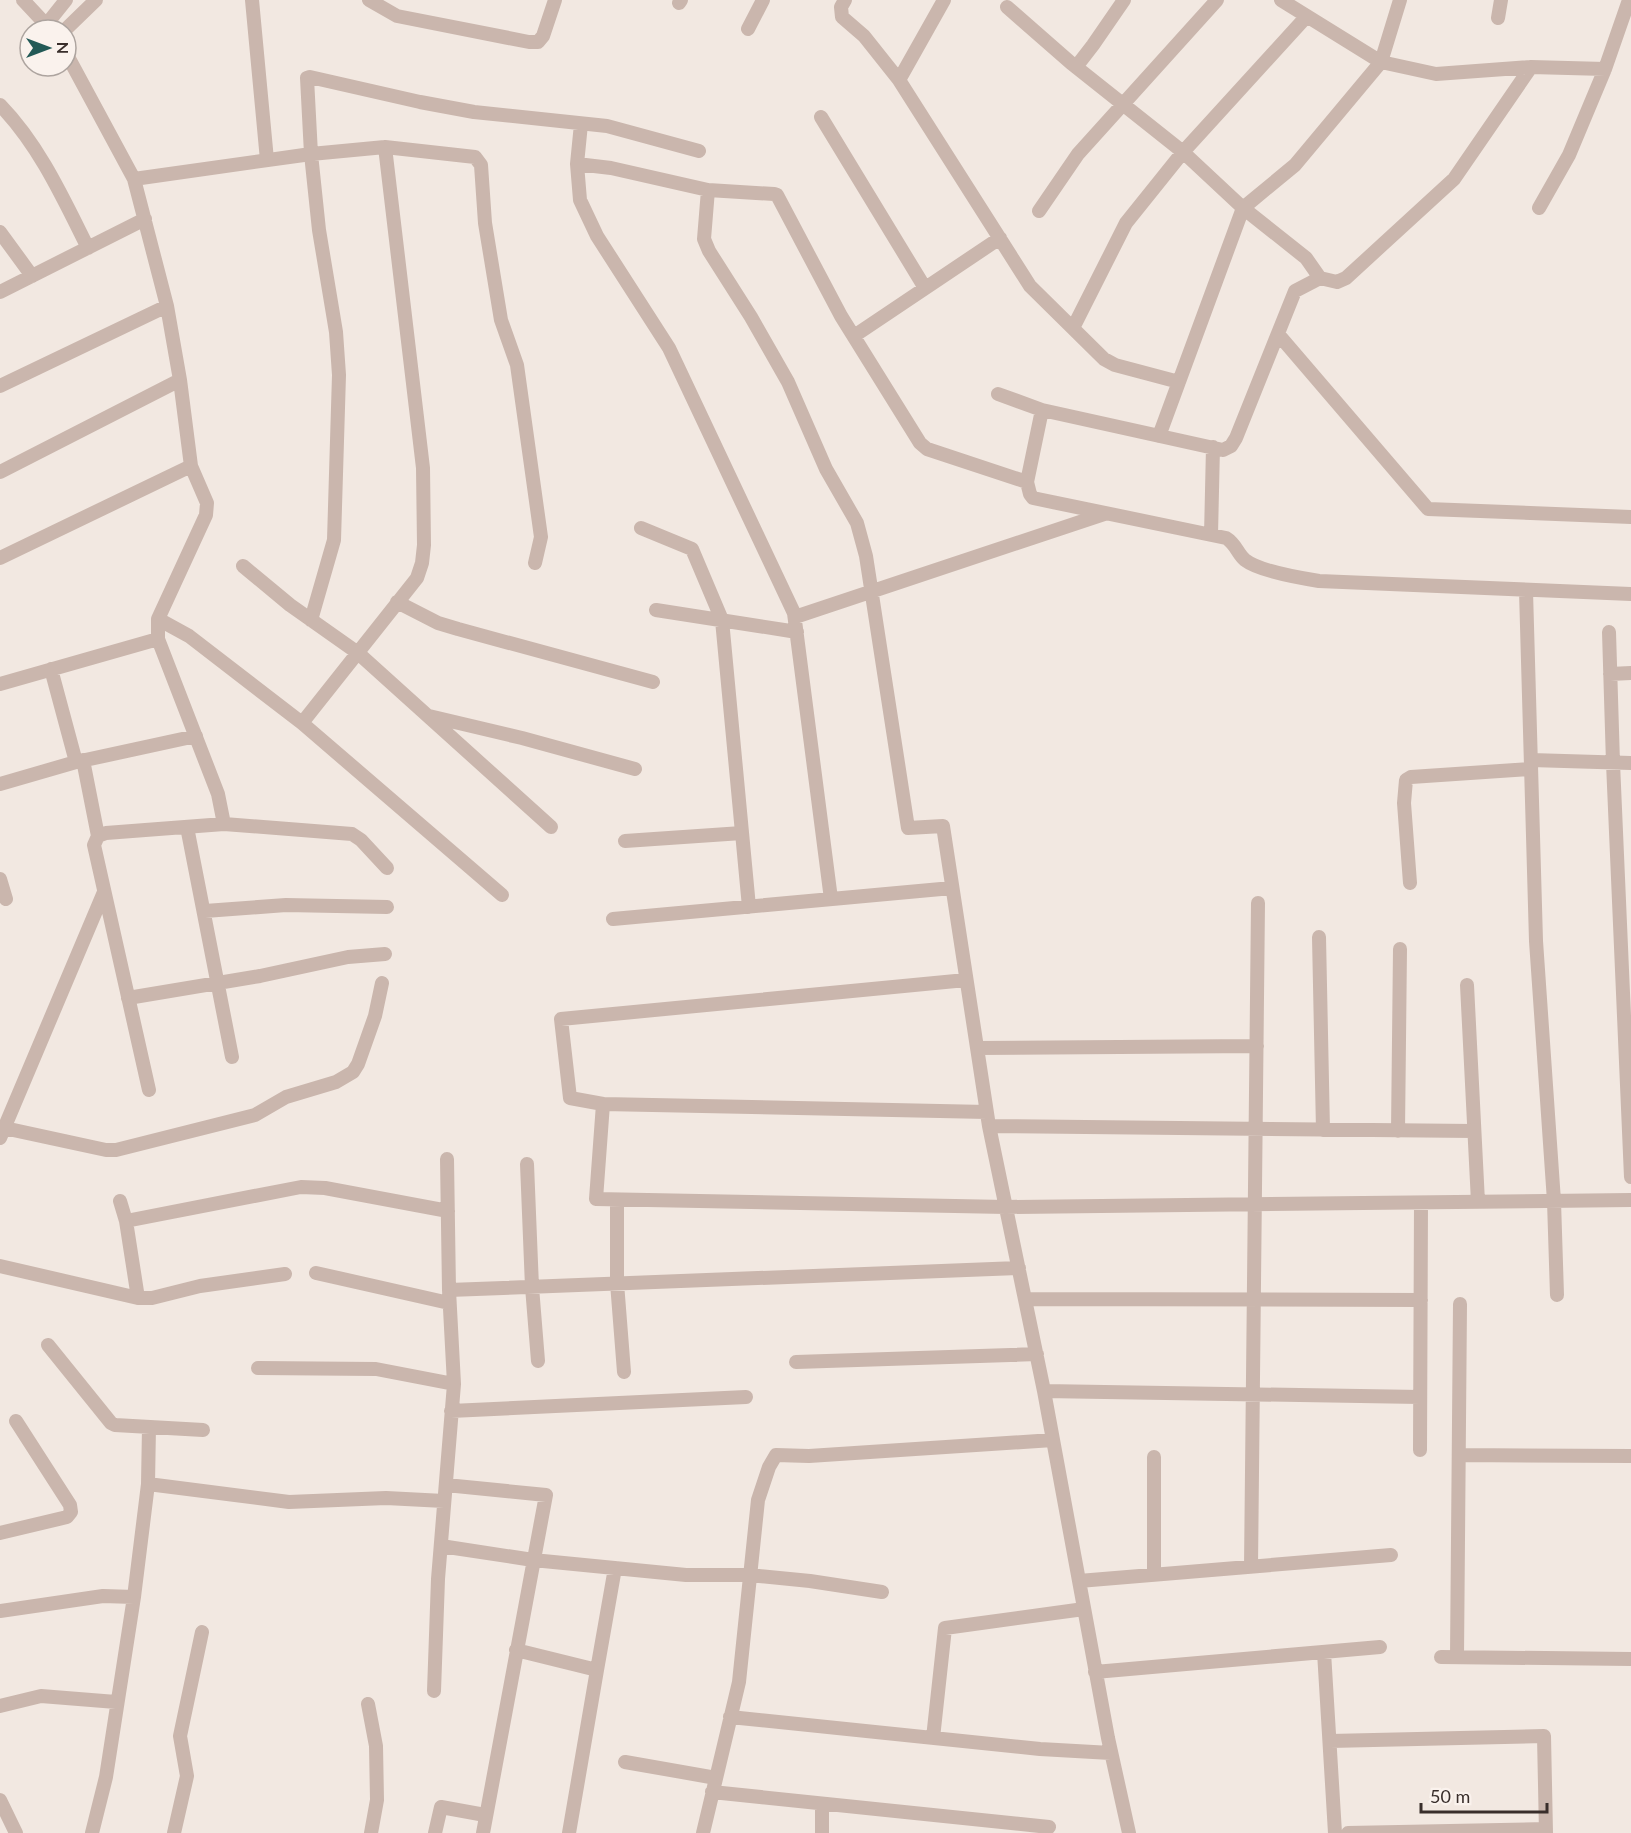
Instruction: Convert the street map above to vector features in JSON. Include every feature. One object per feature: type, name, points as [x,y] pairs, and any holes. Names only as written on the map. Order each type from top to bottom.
[{"type":"street","points":[[23,0],[40,18]]},
{"type":"street","points":[[54,18],[66,0]]},
{"type":"street","points":[[77,18],[96,0]]},
{"type":"street","points":[[252,0],[267,160]]},
{"type":"street","points":[[369,0],[397,16],[538,42],[543,36],[555,0]]},
{"type":"street","points":[[748,29],[763,0]]},
{"type":"street","points":[[845,0],[841,7],[842,17],[864,36],[899,80],[1030,286],[1104,359],[1115,365],[1179,382]]},
{"type":"street","points":[[899,80],[944,0]]},
{"type":"street","points":[[1076,67],[1124,0]]},
{"type":"street","points":[[1039,211],[1078,154],[1217,0]]},
{"type":"street","points":[[1281,0],[1381,62],[1436,74],[1531,67],[1605,69]]},
{"type":"street","points":[[1160,436],[1243,208],[1295,165],[1381,62],[1400,0]]},
{"type":"street","points":[[1498,18],[1501,0]]},
{"type":"street","points":[[1539,208],[1569,155],[1605,69],[1629,0]]},
{"type":"street","points":[[1007,7],[1076,67],[1183,152],[1243,208],[1305,258],[1320,278],[1337,282],[1346,278],[1454,179],[1531,67]]},
{"type":"street","points":[[1073,328],[1126,223],[1183,152],[1307,16]]},
{"type":"street","points":[[78,75],[134,179],[167,306],[180,380],[190,466],[207,503],[207,514],[158,619],[158,639],[218,794],[224,824]]},
{"type":"street","points":[[311,620],[334,540],[339,375],[336,332],[319,230],[306,82],[310,77],[474,112],[607,126],[699,151]]},
{"type":"street","points":[[0,105],[15,122],[51,174],[88,248]]},
{"type":"street","points":[[821,117],[925,288]]},
{"type":"street","points":[[581,124],[577,164],[580,200],[597,236],[669,348],[795,617],[831,899]]},
{"type":"street","points":[[134,179],[312,154],[385,147],[475,157],[481,165],[485,223],[501,320],[517,365],[541,537],[535,563]]},
{"type":"street","points":[[302,723],[417,578],[422,563],[424,545],[423,468],[385,147]]},
{"type":"street","points":[[577,164],[611,168],[708,190],[777,195],[854,336],[920,443],[927,449],[1027,482]]},
{"type":"street","points":[[708,190],[704,239],[709,251],[751,317],[788,382],[826,470],[857,524],[866,556],[908,828],[943,826],[988,1119],[1044,1391],[1095,1672],[1129,1833]]},
{"type":"street","points":[[0,292],[145,219]]},
{"type":"street","points":[[0,232],[32,276]]},
{"type":"street","points":[[854,336],[1000,238]]},
{"type":"street","points":[[998,394],[1042,410],[1222,450],[1231,446],[1236,438],[1295,291],[1320,278]]},
{"type":"street","points":[[0,386],[167,306]]},
{"type":"street","points":[[1278,334],[1428,509],[1631,517]]},
{"type":"street","points":[[0,472],[180,380]]},
{"type":"street","points":[[1042,410],[1027,482],[1030,494],[1034,498],[1226,538],[1234,543],[1242,558],[1252,565],[1319,581],[1631,594]]},
{"type":"street","points":[[1211,535],[1213,447]]},
{"type":"street","points":[[0,558],[190,466]]},
{"type":"street","points":[[795,617],[1106,514]]},
{"type":"street","points":[[641,528],[692,549],[722,620],[749,907]]},
{"type":"street","points":[[243,566],[290,605],[358,653],[551,827]]},
{"type":"street","points":[[1526,591],[1536,941],[1554,1201],[1557,1295]]},
{"type":"street","points":[[397,602],[438,623],[653,682]]},
{"type":"street","points":[[656,610],[797,632]]},
{"type":"street","points":[[158,619],[189,636],[302,723],[502,895]]},
{"type":"street","points":[[1609,632],[1613,763],[1626,939],[1631,1178]]},
{"type":"street","points":[[0,684],[158,639]]},
{"type":"street","points":[[51,669],[80,761],[98,836],[94,845],[149,1090]]},
{"type":"street","points":[[1611,674],[1631,673]]},
{"type":"street","points":[[427,715],[635,769]]},
{"type":"street","points":[[0,784],[80,761],[196,736]]},
{"type":"street","points":[[1410,883],[1404,803],[1406,780],[1411,777],[1531,765],[1631,763]]},
{"type":"street","points":[[98,836],[106,833],[224,824],[352,834],[361,840],[387,868]]},
{"type":"street","points":[[188,827],[232,1057]]},
{"type":"street","points":[[625,841],[742,833]]},
{"type":"street","points":[[0,879],[6,899]]},
{"type":"street","points":[[613,919],[952,888]]},
{"type":"street","points":[[104,892],[1,1132],[116,1150],[255,1115],[286,1097],[336,1082],[353,1072],[375,1016],[382,983]]},
{"type":"street","points":[[1251,1567],[1258,903]]},
{"type":"street","points":[[205,910],[286,905],[387,907]]},
{"type":"street","points":[[1319,937],[1323,1130]]},
{"type":"street","points":[[1398,1131],[1400,949]]},
{"type":"street","points":[[128,998],[219,983],[348,957],[385,954]]},
{"type":"street","points":[[966,980],[561,1019],[570,1098],[603,1104],[1256,1129],[1474,1131]]},
{"type":"street","points":[[1467,985],[1478,1202]]},
{"type":"street","points":[[977,1048],[1257,1046]]},
{"type":"street","points":[[603,1104],[596,1199],[1006,1207],[1631,1200]]},
{"type":"street","points":[[434,1691],[441,1546],[454,1384],[449,1296],[447,1159]]},
{"type":"street","points":[[527,1164],[532,1287],[538,1360]]},
{"type":"street","points":[[126,1221],[302,1187],[325,1188],[447,1211]]},
{"type":"street","points":[[617,1200],[617,1283],[624,1372]]},
{"type":"street","points":[[120,1201],[126,1221],[138,1298]]},
{"type":"street","points":[[1420,1450],[1421,1203]]},
{"type":"street","points":[[0,1266],[138,1298],[152,1298],[200,1286],[285,1274]]},
{"type":"street","points":[[316,1273],[449,1296],[532,1287],[1019,1268]]},
{"type":"street","points":[[1025,1299],[1420,1300]]},
{"type":"street","points":[[1457,1658],[1460,1304]]},
{"type":"street","points":[[48,1345],[111,1422],[116,1425],[203,1430]]},
{"type":"street","points":[[796,1362],[1036,1354]]},
{"type":"street","points":[[258,1368],[376,1370],[454,1384]]},
{"type":"street","points":[[1044,1391],[1420,1397]]},
{"type":"street","points":[[451,1411],[746,1398]]},
{"type":"street","points":[[0,1533],[67,1517],[71,1512],[70,1505],[16,1421]]},
{"type":"street","points":[[93,1833],[106,1777],[134,1597],[148,1484],[149,1427]]},
{"type":"street","points":[[703,1833],[739,1682],[758,1500],[769,1467],[776,1455],[810,1456],[1053,1440]]},
{"type":"street","points":[[1459,1455],[1631,1456]]},
{"type":"street","points":[[1154,1457],[1154,1575]]},
{"type":"street","points":[[148,1484],[289,1502],[386,1498],[444,1501]]},
{"type":"street","points":[[446,1485],[546,1496],[483,1833]]},
{"type":"street","points":[[441,1546],[533,1560],[686,1575],[749,1575],[882,1592]]},
{"type":"street","points":[[1079,1581],[1391,1555]]},
{"type":"street","points":[[569,1833],[615,1568]]},
{"type":"street","points":[[0,1611],[103,1596],[134,1597]]},
{"type":"street","points":[[933,1738],[945,1628],[1084,1609]]},
{"type":"street","points":[[174,1833],[187,1776],[180,1736],[202,1632]]},
{"type":"street","points":[[1095,1672],[1380,1647]]},
{"type":"street","points":[[516,1650],[597,1670]]},
{"type":"street","points":[[1324,1652],[1335,1833]]},
{"type":"street","points":[[1441,1658],[1631,1659]]},
{"type":"street","points":[[0,1706],[41,1696],[116,1702]]},
{"type":"street","points":[[368,1704],[376,1746],[377,1800],[371,1833]]},
{"type":"street","points":[[730,1717],[1040,1749],[1111,1753]]},
{"type":"street","points":[[1329,1741],[1544,1736],[1546,1831],[1348,1833]]},
{"type":"street","points":[[625,1762],[716,1778]]},
{"type":"street","points":[[712,1792],[1048,1827]]},
{"type":"street","points":[[0,1800],[16,1833]]},
{"type":"street","points":[[822,1804],[822,1833]]},
{"type":"street","points":[[435,1833],[441,1807],[486,1815]]}]
